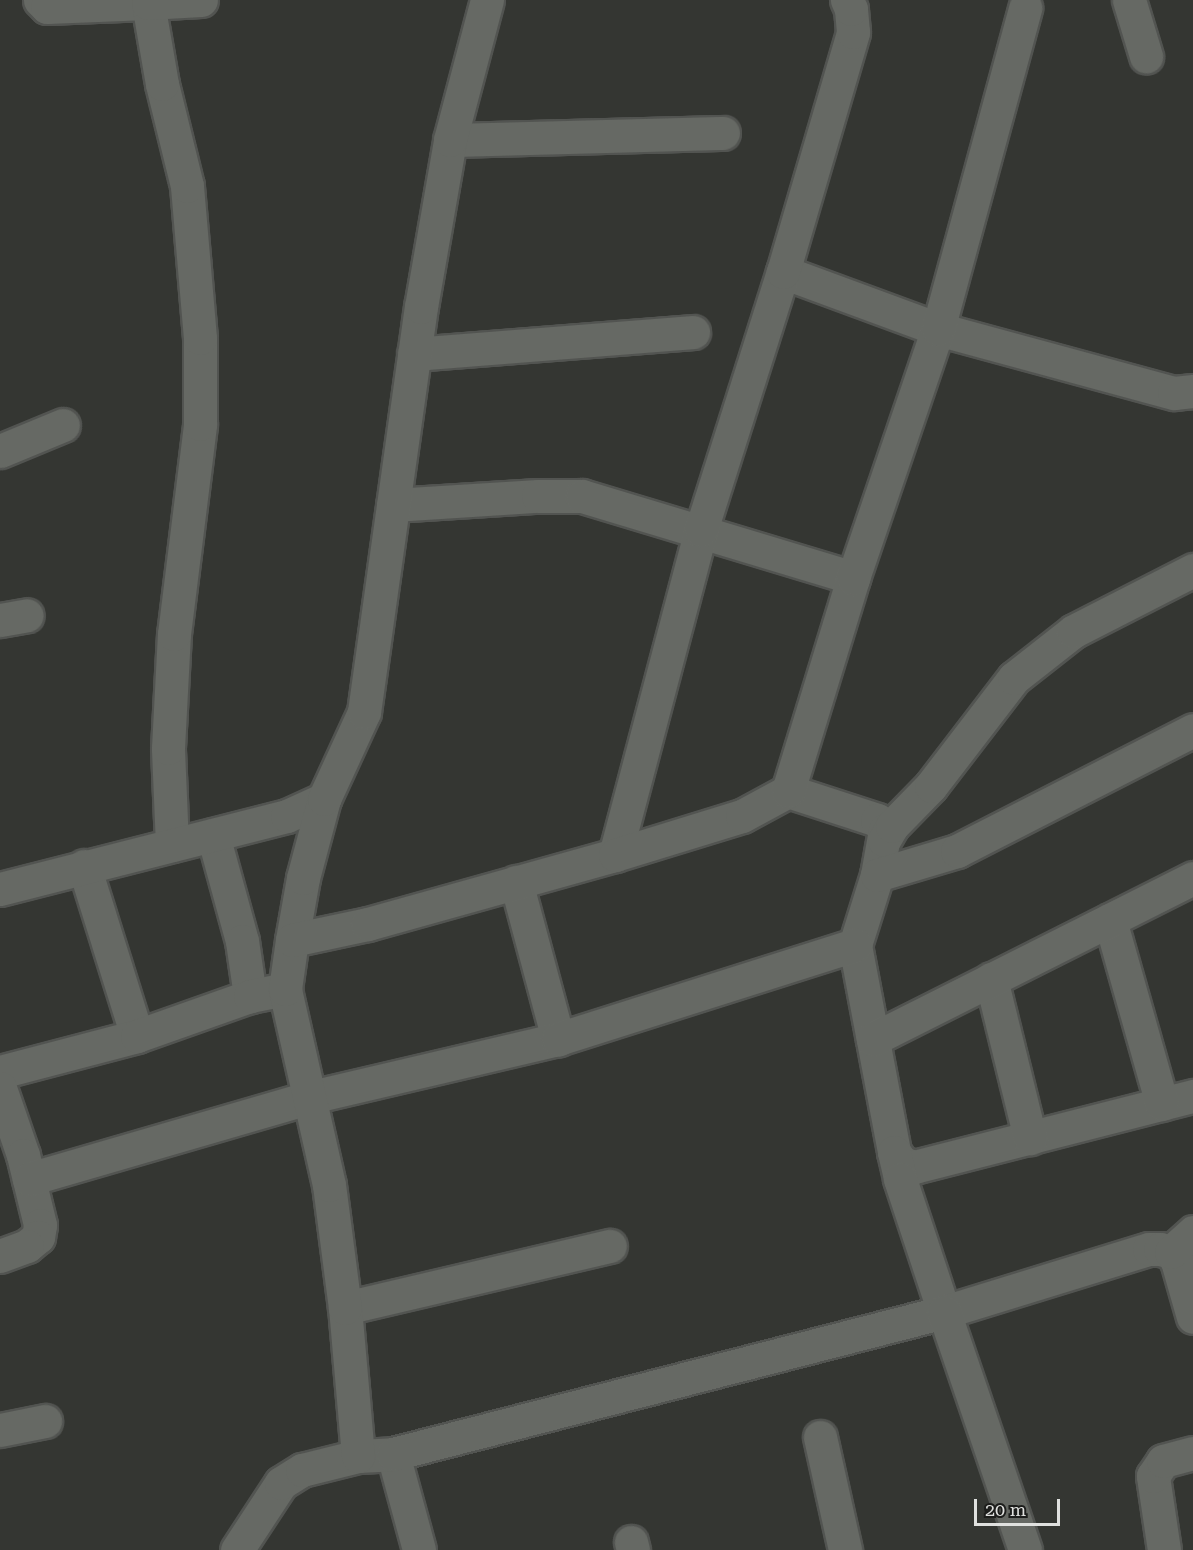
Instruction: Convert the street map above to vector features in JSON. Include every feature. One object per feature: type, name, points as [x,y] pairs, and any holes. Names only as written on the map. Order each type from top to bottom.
[{"type":"street","points":[[40,0],[47,7],[201,0]]},
{"type":"street","points":[[358,1456],[345,1308],[329,1185],[285,989],[303,878],[324,799],[363,712],[414,354],[450,140],[487,0]]},
{"type":"street","points":[[615,855],[701,530],[783,272],[853,32],[850,9],[846,0]]},
{"type":"street","points":[[1129,0],[1146,56]]},
{"type":"street","points":[[148,3],[162,84],[188,186],[200,338],[200,424],[174,634],[168,748],[172,845]]},
{"type":"street","points":[[292,940],[368,924],[615,855],[742,816],[788,791],[853,578],[938,329],[1025,8]]},
{"type":"street","points":[[450,140],[723,133]]},
{"type":"street","points":[[783,272],[938,329],[1174,393],[1193,391]]},
{"type":"street","points":[[414,354],[693,332]]},
{"type":"street","points":[[0,451],[63,425]]},
{"type":"street","points":[[393,505],[538,496],[582,496],[701,530],[853,578]]},
{"type":"street","points":[[1025,1550],[900,1179],[855,945],[885,840],[892,826],[931,786],[1014,678],[1074,631],[1193,570]]},
{"type":"street","points":[[876,875],[957,851],[1193,730]]},
{"type":"street","points":[[788,791],[877,820],[885,830],[885,840]]},
{"type":"street","points":[[0,889],[287,816],[324,799]]},
{"type":"street","points":[[213,835],[242,941],[249,996]]},
{"type":"street","points":[[84,866],[137,1036]]},
{"type":"street","points":[[873,1039],[1193,878]]},
{"type":"street","points":[[516,882],[558,1039]]},
{"type":"street","points":[[894,1152],[902,1163],[914,1167],[1178,1100],[1110,920]]},
{"type":"street","points":[[29,1179],[311,1097],[558,1039],[855,945]]},
{"type":"street","points":[[991,979],[1029,1138]]},
{"type":"street","points":[[0,1072],[137,1036],[249,996],[285,989]]},
{"type":"street","points":[[0,1088],[29,1179],[40,1225],[38,1237],[27,1246],[0,1256]]},
{"type":"street","points":[[237,1550],[280,1483],[302,1470],[358,1456],[393,1454],[944,1312],[1149,1249],[1182,1242],[1177,1261],[1193,1317]]},
{"type":"street","points":[[345,1308],[610,1246]]},
{"type":"street","points":[[0,1430],[45,1421]]},
{"type":"street","points":[[820,1437],[845,1550]]},
{"type":"street","points":[[1164,1550],[1153,1476],[1163,1461],[1193,1453]]},
{"type":"street","points":[[393,1454],[419,1550]]}]
